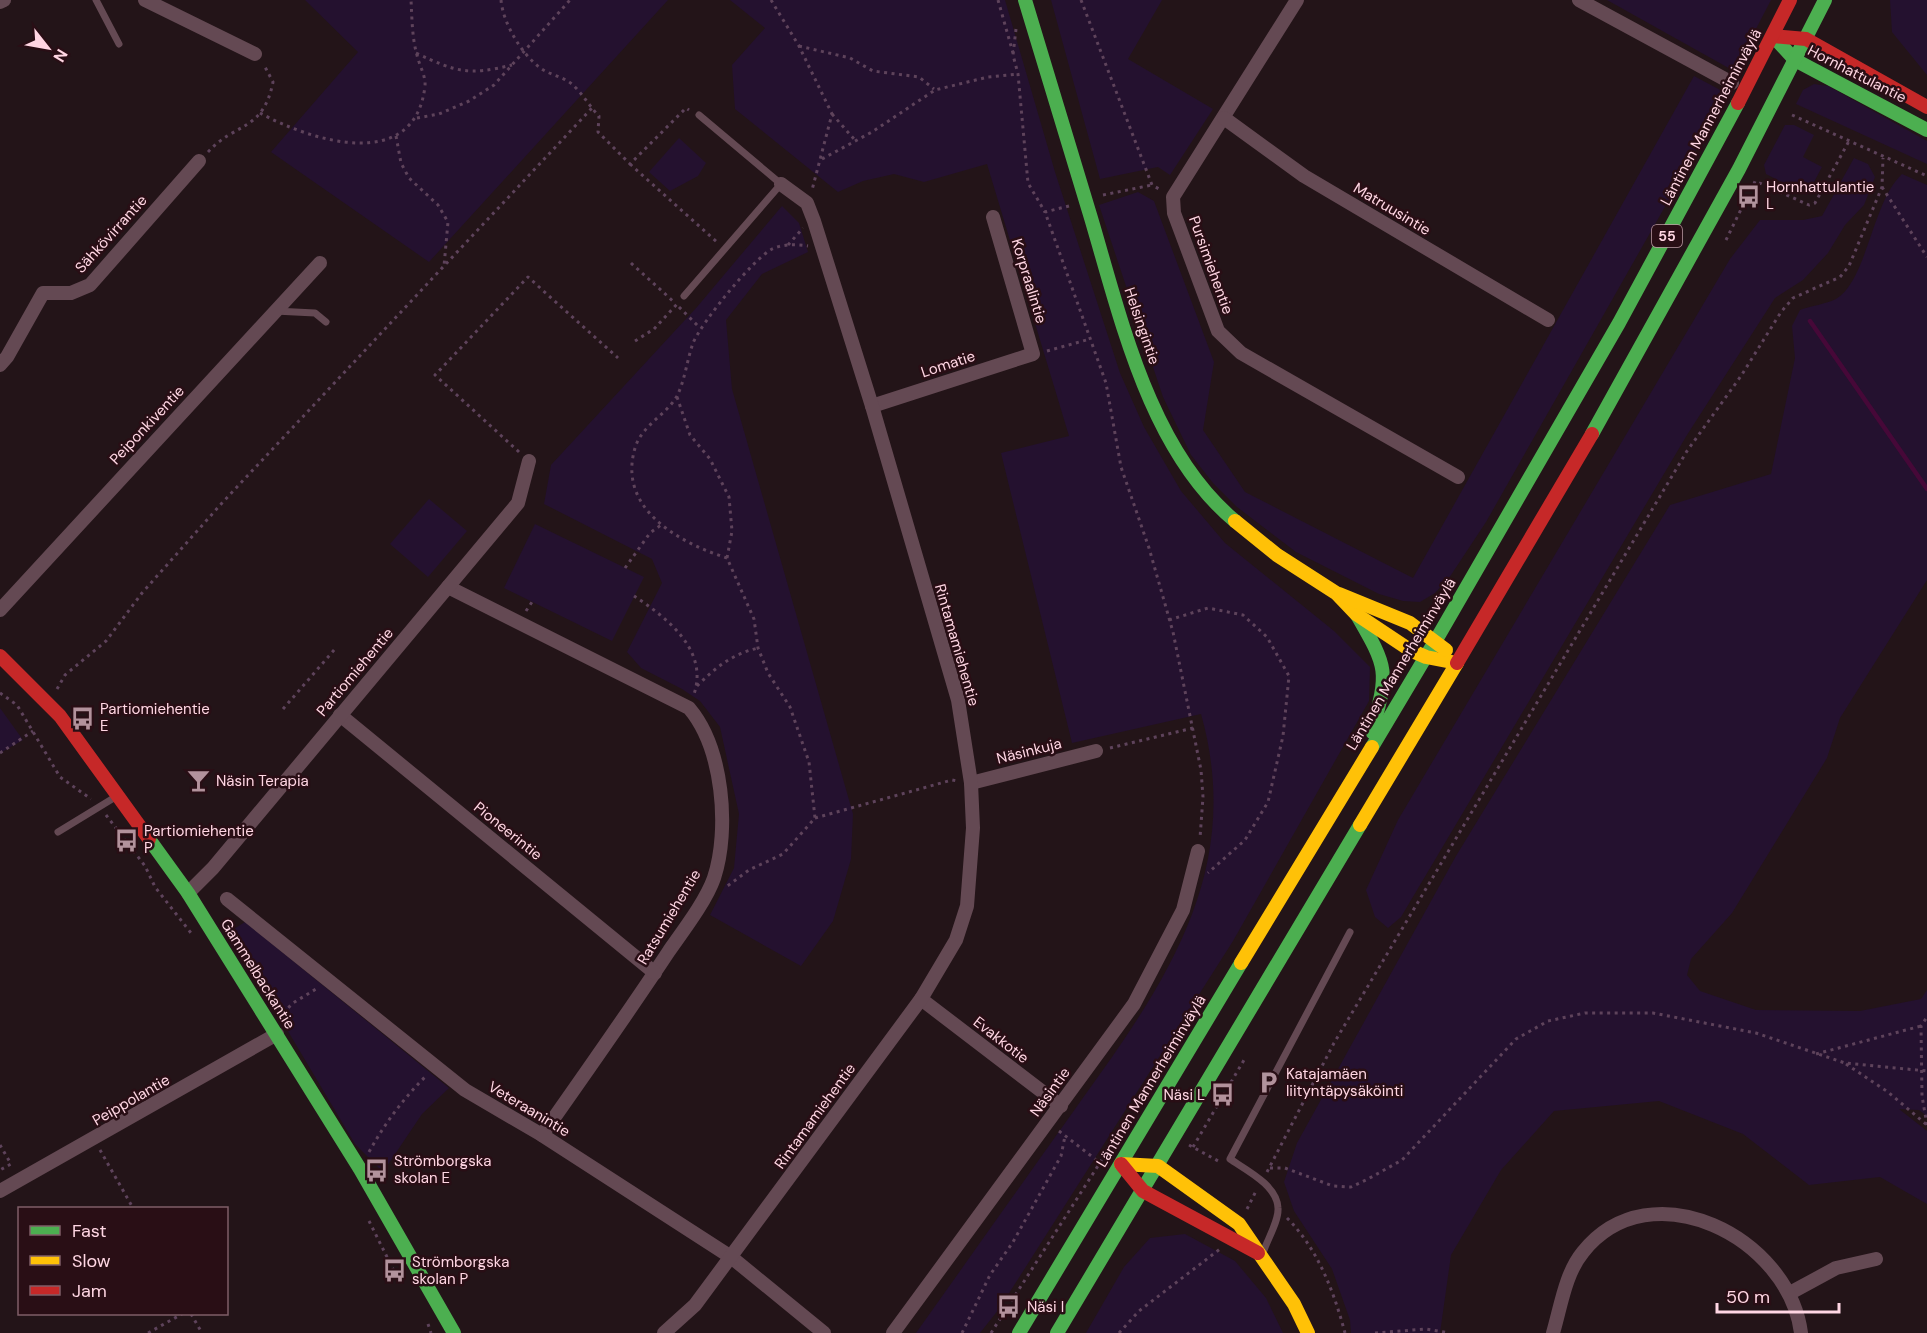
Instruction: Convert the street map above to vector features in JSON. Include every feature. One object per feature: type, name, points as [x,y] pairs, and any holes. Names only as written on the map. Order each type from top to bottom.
[{"type":"main road","name":"Läntinen Mannerheiminväylä","points":[[1019,1333],[1426,657],[1562,424],[1688,198],[1790,0]]},
{"type":"main road","name":"55","points":[[1457,663],[1621,383],[1825,0]]},
{"type":"main road","name":"Helsingintie","points":[[1026,3],[1115,298],[1145,387],[1172,445],[1195,480],[1229,516],[1276,555],[1336,593],[1391,612],[1436,640],[1457,663]]},
{"type":"main road","name":"Hornhattulantie","points":[[1773,36],[1806,39],[1927,107]]},
{"type":"main road","name":"Hornhattulantie","points":[[1773,36],[1795,60],[1927,130]]},
{"type":"main road","name":"Helsingintie","points":[[1336,593],[1356,614],[1410,650],[1426,657],[1457,663]]},
{"type":"main road","name":"Helsingintie","points":[[1356,614],[1381,657],[1385,683],[1365,756]]},
{"type":"main road","name":"Gammelbackantie","points":[[0,656],[49,704],[188,893],[360,1169],[452,1332]]},
{"type":"main road","points":[[1057,1333],[1457,663]]},
{"type":"main road","points":[[1121,1164],[1158,1166],[1239,1224],[1294,1304],[1308,1333]]},
{"type":"main road","points":[[1121,1164],[1143,1191],[1262,1255]]},
{"type":"street","points":[[146,0],[255,54]]},
{"type":"street","points":[[1173,197],[1297,0]]},
{"type":"street","points":[[1580,0],[1732,83]]},
{"type":"street","name":"Matruusintie","points":[[1224,118],[1304,176],[1548,320]]},
{"type":"street","name":"Sähkövirrantie","points":[[0,365],[7,357],[43,293],[71,293],[90,285],[199,161]]},
{"type":"street","points":[[781,184],[807,203]]},
{"type":"street","name":"Pursimiehentie","points":[[1173,197],[1174,213],[1218,331],[1226,341],[1241,353],[1458,477]]},
{"type":"street","name":"Rintamamiehentie","points":[[664,1333],[695,1305],[921,999],[956,940],[967,906],[973,828],[971,783],[958,700],[872,406],[807,203]]},
{"type":"street","name":"Korpraalintie","points":[[993,217],[1033,354]]},
{"type":"street","name":"Peiponkiventie","points":[[0,610],[274,311],[323,263]]},
{"type":"street","name":"Lomatie","points":[[872,406],[1033,354]]},
{"type":"street","name":"Partiomiehentie","points":[[188,893],[213,868],[518,503],[529,461]]},
{"type":"street","points":[[448,587],[689,708]]},
{"type":"street","name":"Ratsumiehentie","points":[[542,1135],[655,973],[714,879],[722,839],[718,779],[711,748],[699,720],[689,708]]},
{"type":"street","name":"Pioneerintie","points":[[340,716],[655,973]]},
{"type":"street","name":"Näsinkuja","points":[[971,783],[1096,751]]},
{"type":"street","name":"Näsintie","points":[[893,1333],[1134,1005],[1169,940],[1189,891],[1198,851]]},
{"type":"street","name":"Veteraanintie","points":[[227,898],[465,1090],[542,1135],[731,1257],[824,1333]]},
{"type":"street","name":"Evakkotie","points":[[921,999],[1061,1106]]},
{"type":"street","name":"Peippolantie","points":[[0,1191],[94,1140],[277,1034]]},
{"type":"street","points":[[1553,1333],[1571,1271],[1584,1251],[1606,1231],[1637,1218],[1667,1214],[1701,1220],[1735,1235],[1763,1257],[1790,1293],[1802,1333]]},
{"type":"street","points":[[1790,1293],[1836,1268],[1876,1259]]},
{"type":"lane","points":[[96,0],[119,44]]},
{"type":"lane","points":[[684,296],[781,184],[699,114]]},
{"type":"lane","points":[[274,311],[315,313],[326,322]]},
{"type":"lane","points":[[58,832],[117,796]]},
{"type":"lane","points":[[1262,1255],[1278,1208],[1273,1193],[1262,1181],[1230,1159],[1350,932]]},
{"type":"path","points":[[260,113],[278,123],[324,139],[365,145],[396,136],[416,118],[423,102],[426,82],[416,53],[411,0]]},
{"type":"path","points":[[501,0],[502,10],[524,51],[541,68],[561,76],[576,87],[599,116],[598,132],[725,250]]},
{"type":"path","points":[[416,118],[439,114],[469,101],[494,85],[570,0]]},
{"type":"path","points":[[771,0],[799,46],[832,114],[854,140]]},
{"type":"path","points":[[998,0],[1018,75],[1028,183],[1045,212],[1106,383],[1121,466],[1149,548],[1169,620],[1193,728],[1203,797],[1198,851]]},
{"type":"path","points":[[1082,0],[1152,185],[1173,197]]},
{"type":"path","points":[[1013,55],[1016,29],[1026,3]]},
{"type":"path","points":[[799,46],[850,58],[873,71],[919,77],[935,90]]},
{"type":"path","points":[[416,53],[451,69],[478,73],[512,65]]},
{"type":"path","points":[[199,161],[218,141],[247,126],[260,113],[270,97],[273,82],[255,54]]},
{"type":"path","points":[[822,159],[872,132],[935,90],[988,77],[1018,75]]},
{"type":"path","points":[[49,704],[65,675],[106,641],[142,594],[222,502],[530,177],[592,108]]},
{"type":"path","points":[[630,164],[686,108],[699,114]]},
{"type":"path","points":[[807,203],[822,159],[823,142],[832,114]]},
{"type":"path","points":[[1792,115],[1927,176]]},
{"type":"path","points":[[396,136],[401,163],[409,178],[438,205],[448,222],[444,266]]},
{"type":"path","points":[[1726,240],[1755,181],[1809,205],[1815,203],[1849,141]]},
{"type":"path","points":[[1239,1224],[1334,1042],[1687,451],[1741,376],[1781,312],[1793,298],[1839,276],[1848,266],[1882,187],[1883,158]]},
{"type":"path","points":[[1103,195],[1152,185]]},
{"type":"path","points":[[1882,187],[1927,256]]},
{"type":"path","points":[[1045,212],[1071,205]]},
{"type":"path","points":[[727,558],[697,548],[662,525],[641,503],[631,480],[636,444],[655,418],[677,397],[700,328],[758,259],[788,244],[822,247]]},
{"type":"path","points":[[631,263],[700,328]]},
{"type":"path","points":[[529,461],[435,375],[528,277],[618,358]]},
{"type":"path","points":[[634,341],[654,329],[684,296]]},
{"type":"path","points":[[1033,354],[1090,339]]},
{"type":"path","points":[[677,397],[690,435],[710,459],[729,497],[732,531],[727,558],[754,619],[758,648],[768,673],[790,707],[808,762],[815,818]]},
{"type":"path","points":[[625,568],[650,533],[662,525]]},
{"type":"path","points":[[634,596],[663,615],[684,639],[696,661],[697,686],[689,708]]},
{"type":"path","points":[[1169,620],[1208,608],[1243,615],[1267,637],[1289,676],[1283,736],[1268,802],[1245,840],[1189,891]]},
{"type":"path","points":[[697,686],[714,669],[739,653],[758,648]]},
{"type":"path","points":[[283,709],[334,649]]},
{"type":"path","points":[[0,693],[17,705],[60,777],[99,807]]},
{"type":"path","points":[[1096,751],[1193,728]]},
{"type":"path","points":[[0,753],[33,731]]},
{"type":"path","points":[[723,889],[749,870],[783,854],[815,818],[952,780],[971,783]]},
{"type":"path","points":[[277,1034],[278,1020],[284,1011],[312,993],[326,980]]},
{"type":"path","points":[[1270,1168],[1285,1168],[1332,1186],[1352,1187],[1402,1160],[1516,1039],[1548,1021],[1585,1013],[1653,1012],[1756,1033],[1845,1063],[1925,1070]]},
{"type":"path","points":[[1927,1017],[1922,1026],[1925,1070],[1922,1096],[1927,1125]]},
{"type":"path","points":[[1816,1054],[1922,1026]]},
{"type":"path","points":[[1193,1147],[1244,1060]]},
{"type":"path","points":[[1845,1063],[1888,1092],[1927,1125]]},
{"type":"path","points":[[360,1169],[384,1125],[406,1096],[436,1067]]},
{"type":"path","points":[[1056,1130],[1100,1162]]},
{"type":"path","points":[[962,1333],[990,1275],[1013,1242],[1061,1156],[1065,1136]]},
{"type":"path","points":[[94,1140],[131,1207]]},
{"type":"path","points":[[0,1145],[11,1164],[0,1170]]},
{"type":"path","points":[[1119,1333],[1139,1311],[1206,1262],[1230,1238]]},
{"type":"path","points":[[148,1333],[180,1315]]},
{"type":"path","points":[[192,1315],[202,1333]]},
{"type":"path","points":[[1376,1333],[1426,1329],[1449,1333]]},
{"type":"shaded area","points":[[305,0],[668,0],[429,262],[271,152],[358,52]]},
{"type":"shaded area","points":[[730,0],[1005,0],[1055,172],[1120,373],[1144,427],[1181,491],[1225,543],[1334,631],[1370,667],[1369,701],[1233,941],[999,1309],[980,1333],[916,1333],[1130,1031],[1184,935],[1202,884],[1212,831],[1212,774],[1201,714],[1072,743],[1001,453],[1069,436],[987,164],[924,182],[894,174],[863,181],[838,192],[735,109],[732,65],[765,28]]},
{"type":"shaded area","points":[[1051,0],[1162,0],[1128,59],[1213,109],[1170,175],[1158,167],[1100,179]]},
{"type":"shaded area","points":[[1607,0],[1771,0],[1734,71]]},
{"type":"shaded area","points":[[1890,0],[1927,0],[1927,75],[1892,32]]},
{"type":"shaded area","points":[[1694,76],[1726,93],[1671,196],[1486,522],[1451,575],[1435,593],[1420,602],[1403,601],[1379,594],[1296,552],[1237,507],[1213,483],[1191,455],[1163,397],[1099,205],[1138,192],[1154,201],[1214,362],[1203,430],[1245,492],[1413,578]]},
{"type":"shaded area","points":[[1814,84],[1828,86],[1927,141],[1927,164],[1796,104],[1803,90]]},
{"type":"shaded area","points":[[1785,125],[1794,125],[1814,135],[1803,157],[1822,167],[1807,195],[1766,174],[1764,165]]},
{"type":"shaded area","points":[[679,138],[706,163],[698,176],[670,191],[649,172]]},
{"type":"shaded area","points":[[1854,158],[1868,164],[1875,177],[1864,205],[1845,225],[1828,253],[1803,280],[1775,298],[1687,435],[1401,917],[1388,928],[1375,917],[1366,890],[1398,820],[1730,259],[1760,220],[1803,220],[1822,216]]},
{"type":"shaded area","points":[[1902,174],[1927,185],[1927,580],[1840,718],[1827,758],[1732,913],[1691,959],[1687,975],[1700,991],[1756,1010],[1860,1011],[1921,999],[1927,990],[1927,1116],[1919,1110],[1899,1109],[1927,1131],[1927,1204],[1880,1177],[1809,1185],[1743,1134],[1659,1101],[1554,1111],[1501,1170],[1451,1255],[1440,1333],[1351,1333],[1350,1320],[1332,1269],[1294,1211],[1284,1182],[1297,1143],[1456,856],[1670,505],[1771,474],[1795,358],[1792,326],[1800,310],[1832,301],[1847,290],[1863,259],[1883,203]]},
{"type":"shaded area","points":[[782,206],[799,223],[808,252],[762,274],[726,320],[732,389],[853,814],[851,859],[833,921],[801,966],[710,915],[734,868],[739,814],[720,727],[700,701],[641,668],[627,652],[662,583],[652,559],[544,504],[551,465],[697,307]]},
{"type":"shaded area","points":[[429,499],[467,531],[428,577],[390,544]]},
{"type":"shaded area","points":[[535,524],[644,577],[612,641],[504,588]]},
{"type":"shaded area","points":[[0,708],[23,740],[0,753]]},
{"type":"shaded area","points":[[245,922],[449,1088],[422,1114],[383,1172],[355,1144],[229,932]]},
{"type":"shaded area","points":[[1185,1234],[1235,1261],[1266,1298],[1283,1333],[1086,1333],[1124,1267],[1150,1238]]},
{"type":"waterway","points":[[1810,321],[1927,489]]},
{"type":"traffic: fast","points":[[1025,0],[1114,298],[1142,381],[1160,421],[1181,458],[1206,492],[1235,521]]},
{"type":"traffic: fast","points":[[1592,434],[1739,169],[1825,0]]},
{"type":"traffic: fast","points":[[1773,36],[1795,60],[1927,130]]},
{"type":"traffic: fast","points":[[1436,640],[1619,323],[1738,103]]},
{"type":"traffic: fast","points":[[1357,615],[1375,648],[1382,671],[1381,696],[1372,732]]},
{"type":"traffic: fast","points":[[1372,747],[1431,648]]},
{"type":"traffic: fast","points":[[1057,1333],[1360,825]]},
{"type":"traffic: fast","points":[[149,839],[188,893],[360,1169],[454,1333]]},
{"type":"traffic: fast","points":[[1019,1333],[1241,963]]},
{"type":"traffic: slow","points":[[1235,521],[1277,555],[1336,593],[1356,614],[1410,650],[1426,657],[1457,663]]},
{"type":"traffic: slow","points":[[1339,594],[1410,623],[1446,650]]},
{"type":"traffic: slow","points":[[1360,825],[1457,663]]},
{"type":"traffic: slow","points":[[1241,963],[1372,747]]},
{"type":"traffic: slow","points":[[1121,1164],[1158,1166],[1239,1224],[1294,1304],[1308,1333]]},
{"type":"traffic: jam","points":[[1738,103],[1790,0]]},
{"type":"traffic: jam","points":[[1773,36],[1806,39],[1927,107]]},
{"type":"traffic: jam","points":[[1457,663],[1592,434]]},
{"type":"traffic: jam","points":[[0,656],[60,716],[149,839]]},
{"type":"traffic: jam","points":[[1121,1164],[1143,1191],[1258,1253]]},
{"type":"place","name":"Hornhattulantie L","points":[[1748,196]]},
{"type":"place","name":"Partiomiehentie E","points":[[82,718]]},
{"type":"place","name":"Näsin Terapia","points":[[198,781]]},
{"type":"place","name":"Partiomiehentie P","points":[[126,840]]},
{"type":"place","name":"Katajamäen liityntäpysäköinti","points":[[1268,1083]]},
{"type":"place","name":"Näsi L","points":[[1223,1095]]},
{"type":"place","name":"Strömborgska skolan E","points":[[376,1170]]},
{"type":"place","name":"Strömborgska skolan P","points":[[394,1271]]},
{"type":"place","name":"Näsi I","points":[[1009,1307]]}]
